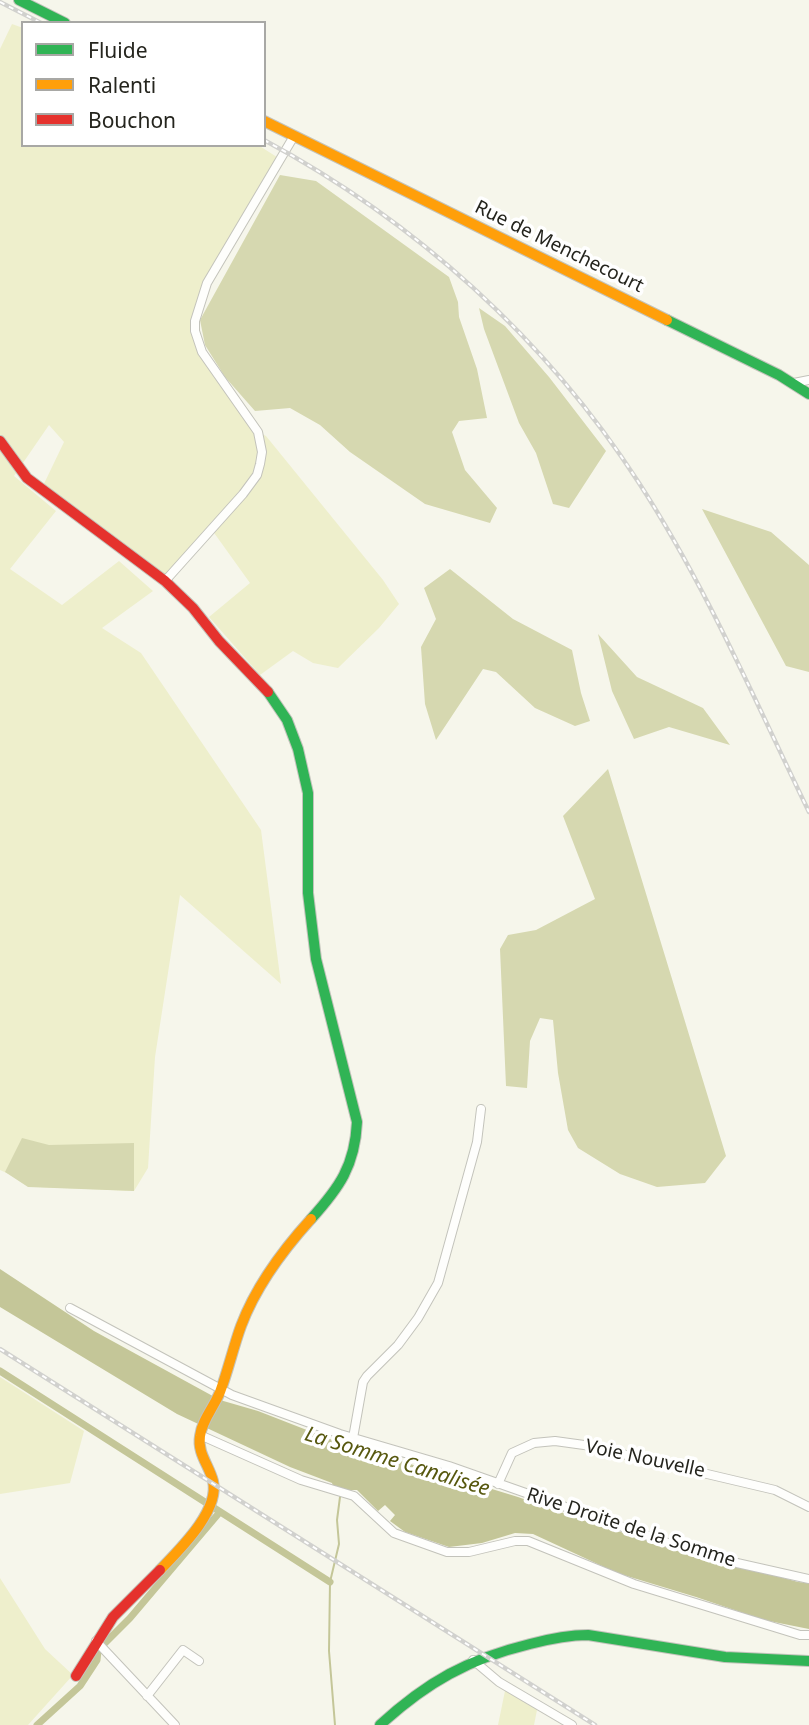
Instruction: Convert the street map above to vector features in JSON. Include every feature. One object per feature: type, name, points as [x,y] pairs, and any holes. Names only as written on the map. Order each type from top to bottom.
[{"type":"street","points":[[19,0],[61,21]]},
{"type":"street","name":"Rue de Menchecourt","points":[[266,122],[794,383],[808,387]]},
{"type":"street","points":[[165,582],[257,475],[262,452],[258,432],[202,352],[195,331],[195,321],[207,283],[292,135]]},
{"type":"street","points":[[0,441],[21,471],[41,490],[165,582],[193,608],[219,641],[279,705],[294,735],[308,793],[307,865],[312,938],[357,1122],[355,1149],[347,1175],[281,1254],[257,1294],[244,1321],[220,1391],[200,1433],[201,1452],[215,1483],[210,1506],[160,1571],[120,1609],[76,1676]]},
{"type":"street","points":[[353,1438],[363,1382],[398,1345],[418,1318],[438,1283],[477,1142],[481,1109]]},
{"type":"street","name":"Rive Droite de la Somme","points":[[69,1308],[220,1391],[668,1543],[737,1563],[809,1579]]},
{"type":"street","points":[[200,1433],[301,1480],[354,1496],[394,1533],[447,1552],[469,1552],[515,1541],[528,1541],[634,1584],[800,1635],[809,1634]]},
{"type":"street","name":"Voie Nouvelle","points":[[498,1484],[512,1453],[534,1443],[555,1441],[731,1478],[775,1490],[809,1507]]},
{"type":"street","points":[[380,1725],[406,1700],[428,1684],[473,1660],[519,1646],[581,1635],[713,1657],[780,1663],[809,1661]]},
{"type":"street","points":[[96,1642],[175,1725]]},
{"type":"street","points":[[147,1696],[183,1650],[199,1661]]},
{"type":"street","points":[[473,1660],[499,1682],[572,1725]]},
{"type":"shaded area","points":[[12,24],[21,27],[21,147],[261,147],[280,159],[214,271],[195,321],[202,352],[258,432],[266,436],[383,580],[399,604],[338,668],[313,663],[293,651],[260,675],[209,617],[250,583],[212,530],[165,581],[41,490],[64,442],[49,425],[14,476],[56,511],[10,569],[62,605],[119,561],[153,591],[102,628],[141,653],[261,830],[281,984],[180,895],[155,1057],[148,1168],[134,1191],[38,1187],[0,1170],[0,49]]},
{"type":"shaded area","points":[[280,175],[316,181],[449,277],[477,369],[487,418],[459,421],[452,432],[465,470],[497,508],[490,523],[425,504],[350,452],[320,425],[290,408],[255,411],[225,377],[205,345],[200,320]]},
{"type":"shaded area","points":[[479,308],[505,326],[549,377],[606,451],[569,508],[553,504],[536,453],[519,423],[484,329]]},
{"type":"shaded area","points":[[702,509],[771,532],[809,565],[809,672],[786,666]]},
{"type":"shaded area","points":[[450,569],[513,619],[572,650],[590,721],[575,726],[535,708],[496,672],[483,669],[436,740],[425,704],[421,647],[436,619],[424,588]]},
{"type":"shaded area","points":[[598,634],[637,677],[703,708],[730,745],[669,727],[634,739],[612,691]]},
{"type":"shaded area","points":[[608,769],[726,1156],[705,1183],[657,1187],[620,1174],[578,1148],[568,1130],[558,1073],[553,1020],[540,1018],[530,1041],[527,1088],[506,1086],[500,949],[508,935],[536,930],[595,899],[563,816]]},
{"type":"shaded area","points":[[22,1138],[49,1145],[134,1143],[134,1191],[28,1187],[5,1172]]},
{"type":"shaded area","points":[[0,1377],[84,1431],[70,1483],[0,1494]]},
{"type":"shaded area","points":[[0,1578],[45,1649],[73,1675],[28,1725],[0,1725]]},
{"type":"shaded area","points":[[506,1686],[538,1705],[534,1725],[498,1725]]},
{"type":"water","name":"La Somme Canalisée","points":[[0,1269],[94,1331],[220,1400],[258,1411],[335,1441],[518,1497],[603,1527],[809,1583],[809,1629],[764,1620],[617,1573],[533,1534],[515,1533],[482,1543],[449,1547],[405,1532],[390,1521],[395,1515],[385,1505],[378,1511],[357,1490],[333,1486],[332,1483],[290,1467],[177,1414],[0,1307]]},
{"type":"waterway","points":[[0,1371],[330,1582]]},
{"type":"waterway","points":[[335,1725],[329,1651],[330,1582],[339,1544],[337,1520],[340,1497]]},
{"type":"waterway","points":[[105,1643],[130,1618],[219,1513]]},
{"type":"waterway","points":[[37,1725],[80,1686],[97,1660],[98,1651]]},
{"type":"railway","points":[[0,2],[37,21]]},
{"type":"railway","points":[[266,141],[320,172],[424,246],[473,288],[562,380],[639,483],[686,562],[729,644],[809,812]]},
{"type":"railway","points":[[0,1349],[595,1725]]},
{"type":"traffic: fast","points":[[19,0],[61,21]]},
{"type":"traffic: fast","points":[[667,320],[779,375],[809,394]]},
{"type":"traffic: fast","points":[[268,692],[287,720],[298,749],[308,793],[308,893],[316,959],[357,1122],[353,1151],[344,1175],[311,1219]]},
{"type":"traffic: fast","points":[[380,1725],[415,1696],[449,1674],[487,1657],[544,1640],[588,1635],[725,1657],[809,1661]]},
{"type":"traffic: slow","points":[[266,122],[667,320]]},
{"type":"traffic: slow","points":[[160,1570],[196,1529],[210,1505],[214,1493],[213,1481],[202,1453],[200,1436],[203,1424],[220,1392],[247,1311],[271,1270],[311,1219]]},
{"type":"traffic: jam","points":[[0,441],[27,478],[165,581],[193,608],[219,641],[268,692]]},
{"type":"traffic: jam","points":[[76,1676],[113,1617],[160,1570]]}]
